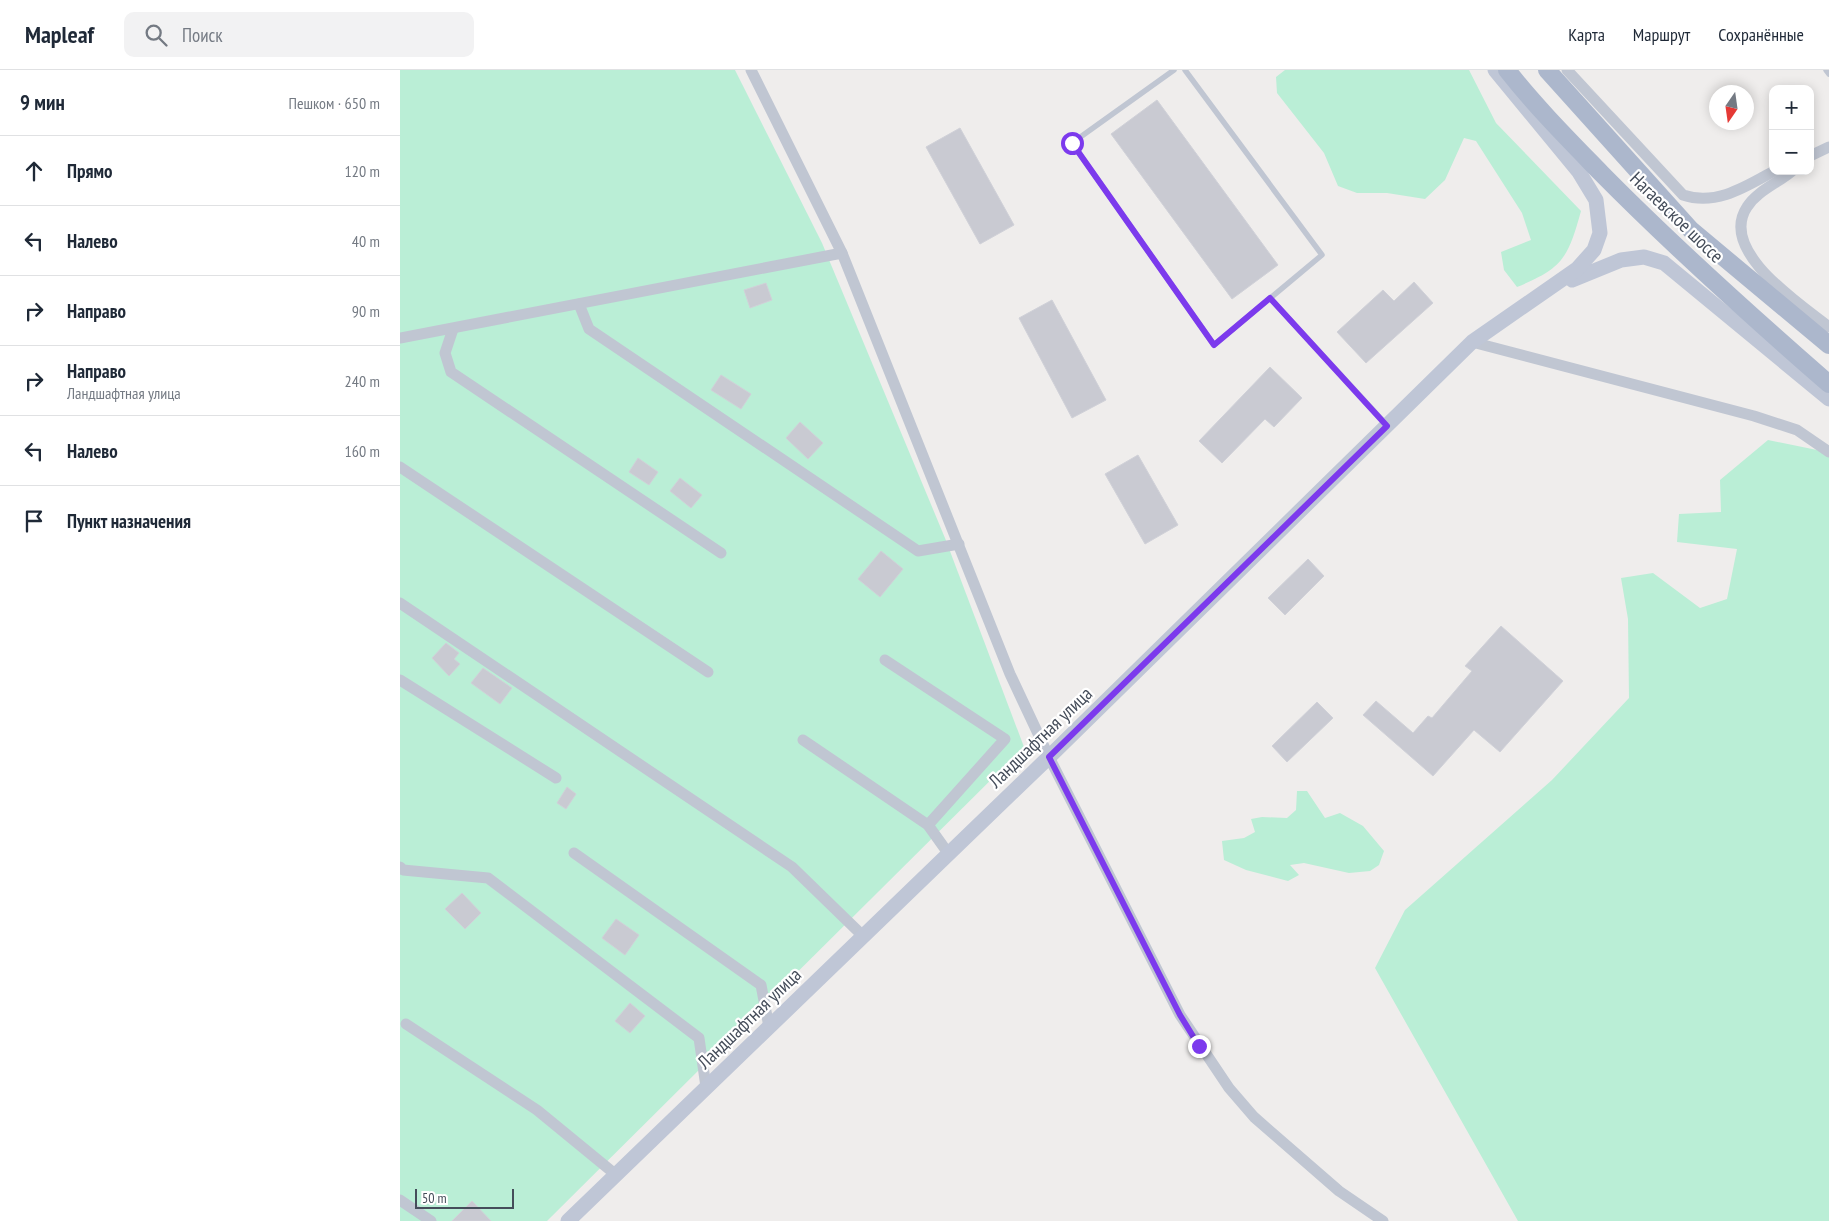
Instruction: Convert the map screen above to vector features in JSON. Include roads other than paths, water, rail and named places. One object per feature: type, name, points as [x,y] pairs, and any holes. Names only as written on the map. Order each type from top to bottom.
[{"type":"main road","name":"Нагаевское шоссе","points":[[1507,70],[1537,108],[1644,217],[1733,300],[1829,384]]},
{"type":"main road","name":"Нагаевское шоссе","points":[[1547,70],[1691,230],[1829,345]]},
{"type":"street","points":[[751,70],[842,253],[1010,674],[1049,757],[1180,1015],[1229,1088],[1254,1117],[1294,1154],[1340,1191],[1383,1221]]},
{"type":"street","points":[[1495,70],[1579,172],[1596,200],[1600,233],[1594,250],[1577,269],[1548,292]]},
{"type":"street","points":[[1567,70],[1683,195],[1694,199],[1719,197],[1769,173]]},
{"type":"street","points":[[1814,154],[1829,147]]},
{"type":"street","points":[[1786,175],[1760,194],[1747,207],[1740,224],[1742,240],[1749,254],[1763,272],[1829,328]]},
{"type":"street","points":[[400,338],[842,253]]},
{"type":"street","points":[[1548,292],[1589,272],[1622,260],[1644,257],[1664,263],[1829,399]]},
{"type":"street","name":"Ландшафтная улица","points":[[568,1221],[948,852],[1049,757],[1472,342],[1548,292]]},
{"type":"street","points":[[579,304],[589,329],[918,550],[959,544]]},
{"type":"street","points":[[453,329],[445,353],[451,372],[721,553]]},
{"type":"street","points":[[1472,342],[1754,416],[1797,430],[1829,452]]},
{"type":"street","points":[[400,467],[708,672]]},
{"type":"street","points":[[400,603],[792,867],[863,936]]},
{"type":"street","points":[[885,660],[1005,740],[928,825]]},
{"type":"street","points":[[400,680],[556,778]]},
{"type":"street","points":[[803,740],[928,825],[948,852]]},
{"type":"street","points":[[574,853],[761,985],[769,1027]]},
{"type":"street","points":[[400,867],[404,870],[488,878],[699,1038],[706,1087]]},
{"type":"street","points":[[406,1024],[537,1110],[615,1174]]},
{"type":"street","points":[[400,1200],[430,1221]]},
{"type":"lane","points":[[1174,70],[1072,143],[1214,345],[1322,255],[1185,70]]},
{"type":"lane","points":[[1826,70],[1829,74]]},
{"type":"lane","points":[[1270,298],[1387,426]]}]
